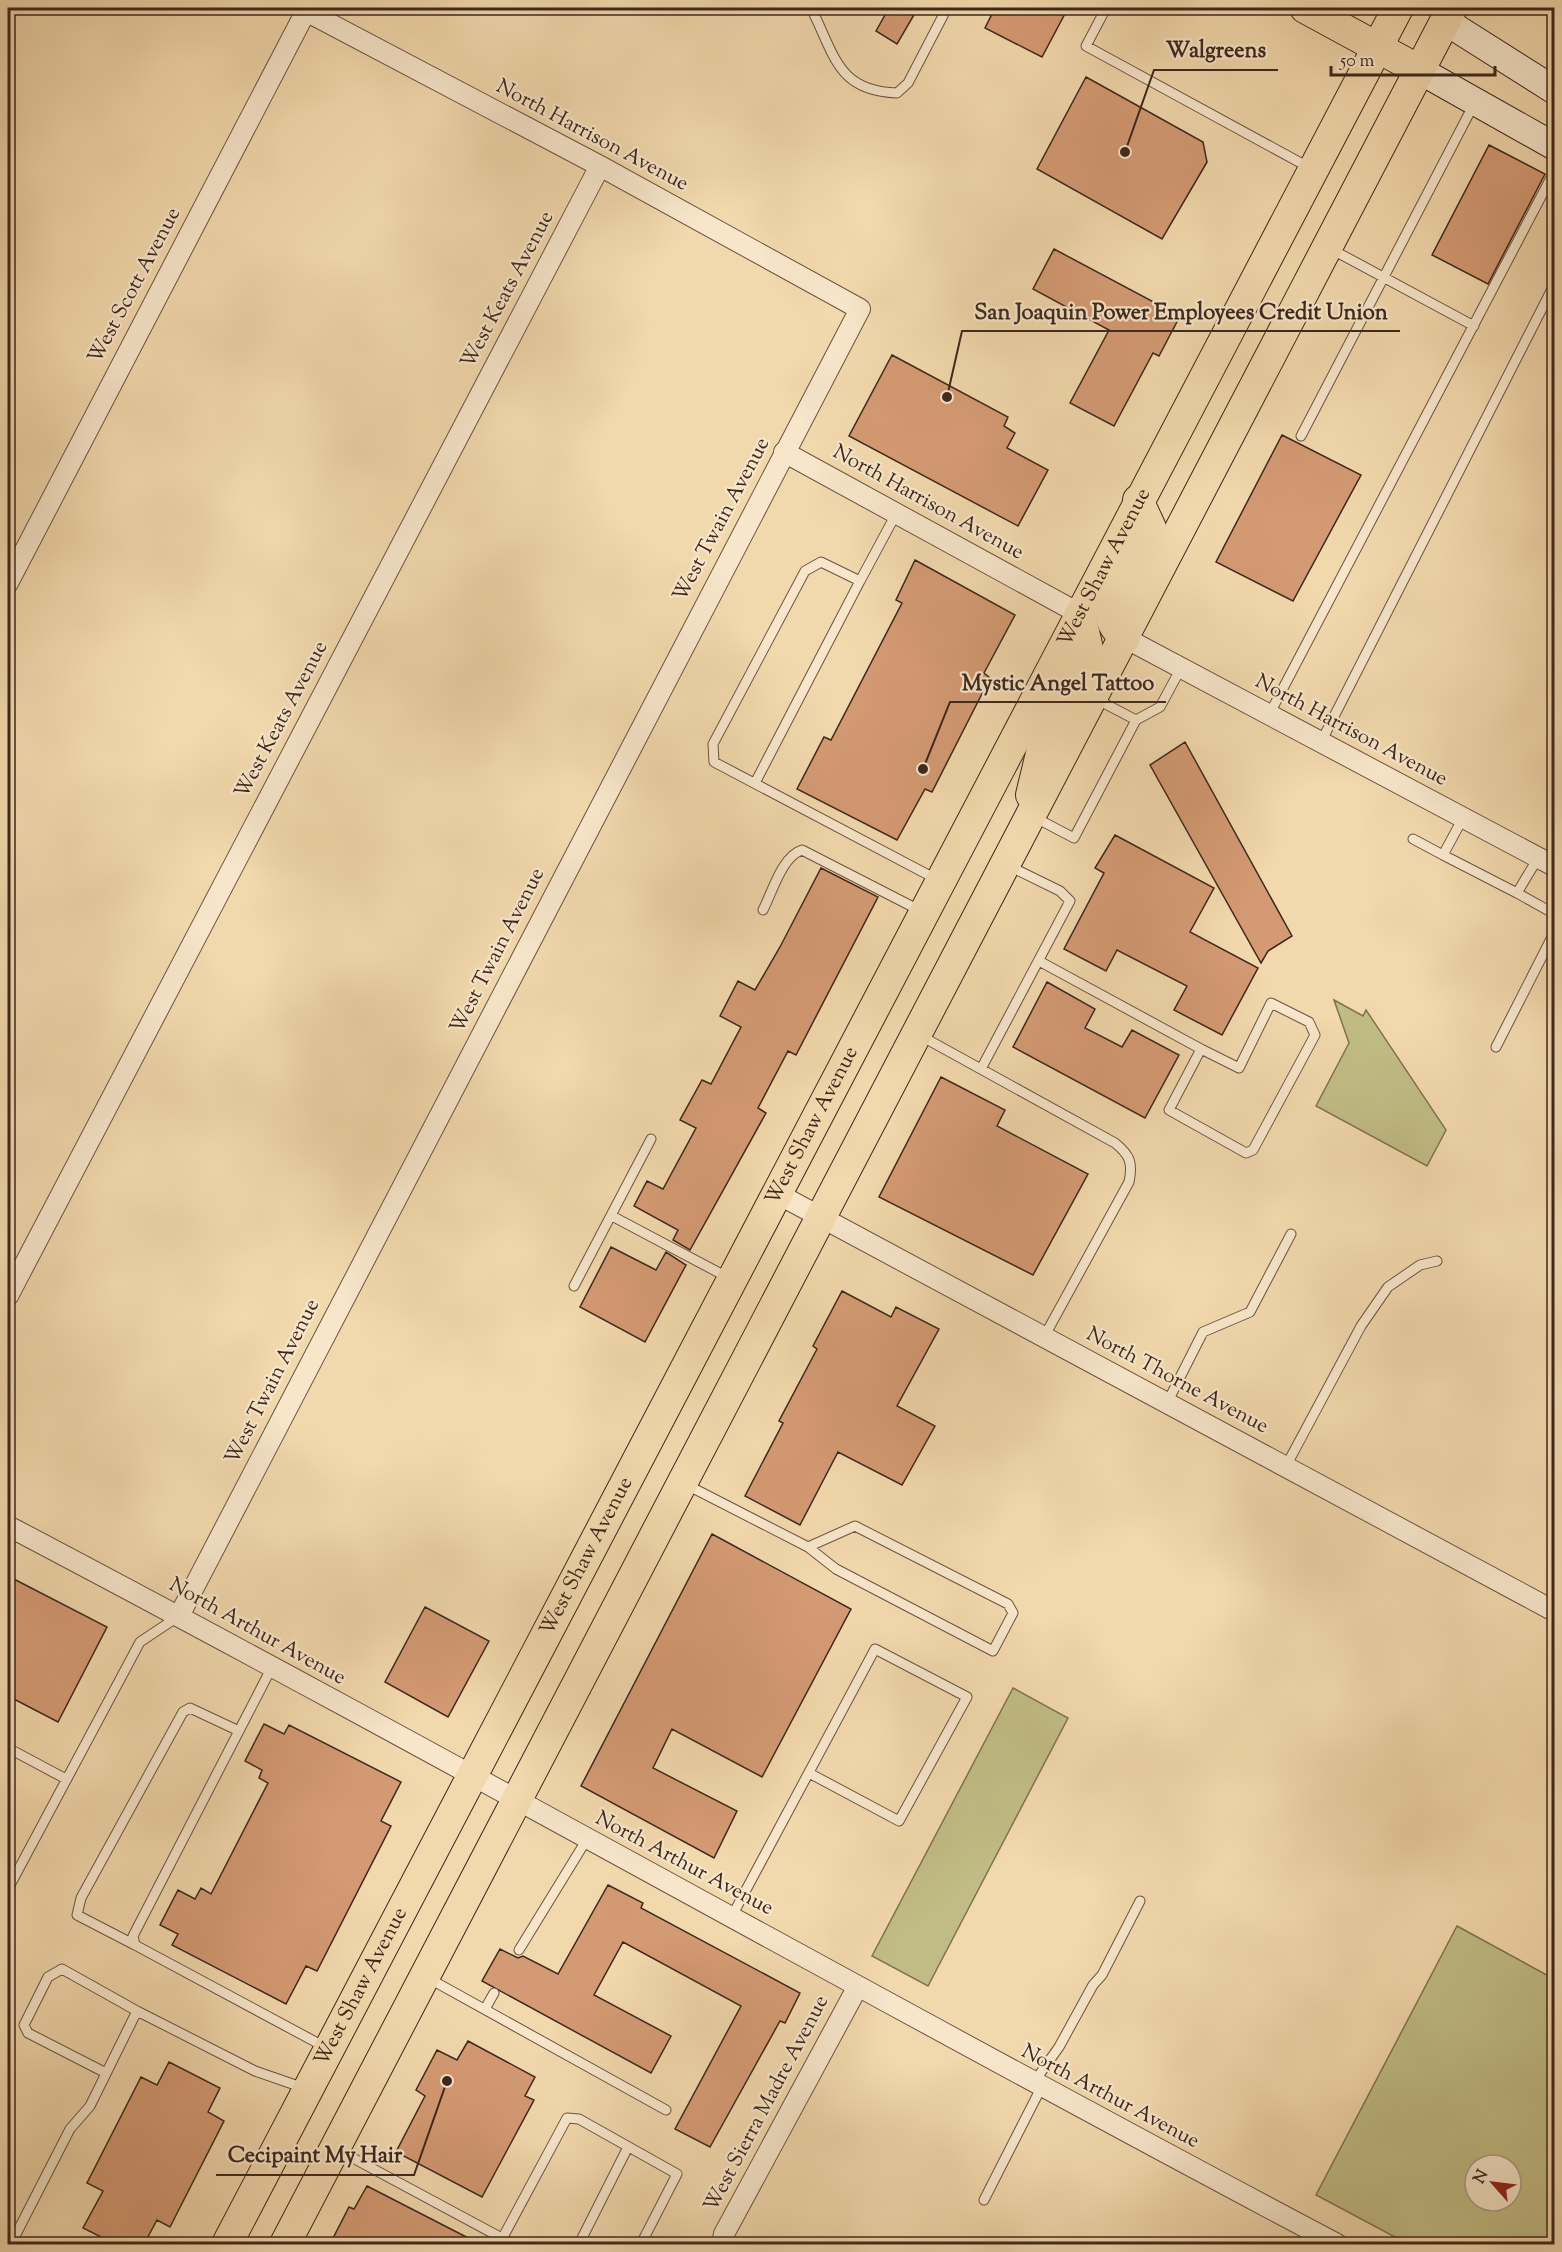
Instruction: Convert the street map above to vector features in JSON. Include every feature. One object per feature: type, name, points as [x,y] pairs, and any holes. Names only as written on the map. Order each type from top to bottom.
[{"type":"main road","points":[[1305,8],[1554,146]]},
{"type":"main road","name":"West Shaw Avenue","points":[[226,2244],[473,1778],[1138,500],[1398,8]]},
{"type":"main road","points":[[1418,8],[1449,14],[1554,90]]},
{"type":"main road","points":[[285,2244],[1449,14]]},
{"type":"main road","points":[[1125,638],[1115,629],[1110,618],[1110,607],[1151,528],[1138,500]]},
{"type":"main road","points":[[1028,823],[1046,733],[1088,649],[1080,614]]},
{"type":"street","name":"North Harrison Avenue","points":[[303,9],[600,166],[860,309]]},
{"type":"street","name":"West Scott Avenue","points":[[8,583],[303,9]]},
{"type":"street","name":"West Keats Avenue","points":[[8,1296],[600,166]]},
{"type":"street","name":"West Twain Avenue","points":[[179,1616],[860,309]]},
{"type":"street","name":"North Harrison Avenue","points":[[784,452],[1080,614]]},
{"type":"street","name":"North Harrison Avenue","points":[[1125,638],[1546,862]]},
{"type":"street","name":"North Thorne Avenue","points":[[776,1193],[1554,1611]]},
{"type":"street","name":"North Arthur Avenue","points":[[8,1526],[179,1616],[517,1802],[732,1916],[857,1988],[1037,2086],[1337,2244]]},
{"type":"street","name":"West Sierra Madre Avenue","points":[[722,2244],[724,2234],[857,1988]]},
{"type":"lane","points":[[811,8],[846,78],[860,87],[877,93],[897,93],[908,83],[947,8]]},
{"type":"lane","points":[[1106,8],[1086,46],[1312,169]]},
{"type":"lane","points":[[1301,436],[1475,101]]},
{"type":"lane","points":[[1269,715],[1554,172]]},
{"type":"lane","points":[[1328,247],[1474,326]]},
{"type":"lane","points":[[1321,742],[1554,285]]},
{"type":"lane","points":[[754,783],[896,514]]},
{"type":"lane","points":[[860,581],[821,562],[805,571],[713,744],[714,762],[940,881]]},
{"type":"lane","points":[[1028,823],[1074,838],[1136,720],[1160,707],[1181,668]]},
{"type":"lane","points":[[1094,698],[1136,720]]},
{"type":"lane","points":[[1443,855],[1463,818]]},
{"type":"lane","points":[[1413,839],[1551,912]]},
{"type":"lane","points":[[763,910],[787,862],[794,852],[801,850],[923,912]]},
{"type":"lane","points":[[1517,893],[1546,862]]},
{"type":"lane","points":[[981,1069],[1070,901],[1060,891],[1006,865]]},
{"type":"lane","points":[[1496,1047],[1554,933]]},
{"type":"lane","points":[[1039,961],[1239,1068],[1271,1003],[1309,1022],[1315,1035],[1250,1152],[1246,1153],[1169,1110],[1201,1049]]},
{"type":"lane","points":[[918,1034],[1115,1143],[1128,1153],[1132,1167],[1129,1182],[1044,1337]]},
{"type":"lane","points":[[573,1286],[651,1139]]},
{"type":"lane","points":[[612,1216],[732,1280]]},
{"type":"lane","points":[[1167,1403],[1203,1332],[1250,1312],[1291,1234]]},
{"type":"lane","points":[[1286,1466],[1361,1326],[1388,1287],[1420,1265],[1437,1261]]},
{"type":"lane","points":[[683,1483],[808,1547],[836,1569],[993,1652],[1013,1613],[1008,1604],[855,1526],[808,1547]]},
{"type":"lane","points":[[8,1889],[140,1642],[179,1616]]},
{"type":"lane","points":[[732,1916],[875,1648],[967,1696],[899,1821],[809,1773]]},
{"type":"lane","points":[[135,1945],[133,1936],[272,1667]]},
{"type":"lane","points":[[239,1731],[190,1708],[183,1712],[81,1898],[76,1915],[330,2050]]},
{"type":"lane","points":[[8,1748],[66,1779]]},
{"type":"lane","points":[[519,1950],[587,1839]]},
{"type":"lane","points":[[984,2200],[1037,2086],[1093,1985],[1102,1975],[1140,1901]]},
{"type":"lane","points":[[106,2073],[28,2033],[24,2025],[48,1977],[62,1969],[137,2011],[255,2071],[309,2090]]},
{"type":"lane","points":[[426,1976],[666,2110]]},
{"type":"lane","points":[[485,2009],[494,1993]]},
{"type":"lane","points":[[11,2244],[70,2129],[90,2106],[137,2011]]},
{"type":"lane","points":[[502,2239],[567,2118],[579,2119],[677,2174],[641,2244]]},
{"type":"lane","points":[[579,2244],[628,2147]]},
{"type":"lane","points":[[336,2149],[513,2244]]},
{"type":"shaded area","points":[[1334,1000],[1363,1016],[1366,1010],[1446,1130],[1427,1166],[1316,1106],[1349,1043]]},
{"type":"shaded area","points":[[1013,1688],[1068,1718],[928,1986],[872,1956]]},
{"type":"shaded area","points":[[1457,1926],[1554,1979],[1554,2244],[1408,2244],[1316,2195]]},
{"type":"building","points":[[889,8],[918,8],[897,44],[876,31]]},
{"type":"building","points":[[995,8],[1068,8],[1042,57],[985,28]]},
{"type":"building","points":[[1086,77],[1203,142],[1207,162],[1162,239],[1037,169]]},
{"type":"building","points":[[1489,145],[1545,174],[1488,284],[1432,255]]},
{"type":"building","points":[[1054,249],[1180,316],[1159,356],[1153,353],[1114,426],[1070,403],[1109,330],[1033,289]]},
{"type":"building","points":[[892,355],[1008,417],[1004,426],[1015,433],[1007,448],[1048,470],[1018,526],[849,436]]},
{"type":"building","points":[[1282,435],[1361,475],[1293,601],[1216,562]]},
{"type":"building","points":[[915,560],[1015,615],[984,673],[990,678],[932,792],[925,789],[897,840],[797,789],[824,737],[831,740],[902,603],[896,600]]},
{"type":"building","points":[[1185,742],[1292,936],[1268,951],[1261,963],[1150,765]]},
{"type":"building","points":[[1115,835],[1214,888],[1190,932],[1258,968],[1222,1035],[1174,1010],[1187,986],[1117,950],[1106,971],[1064,949],[1104,873],[1095,868]]},
{"type":"building","points":[[821,868],[878,897],[796,1055],[788,1051],[758,1108],[766,1113],[690,1250],[673,1240],[678,1230],[634,1206],[647,1181],[663,1189],[696,1128],[680,1120],[702,1080],[711,1084],[741,1027],[720,1016],[738,981],[755,990]]},
{"type":"building","points":[[1047,982],[1095,1009],[1085,1028],[1122,1047],[1132,1030],[1179,1055],[1145,1118],[1013,1047]]},
{"type":"building","points":[[941,1077],[1005,1110],[997,1126],[1088,1174],[1033,1275],[879,1197]]},
{"type":"building","points":[[611,1247],[656,1270],[666,1252],[686,1265],[645,1342],[580,1307]]},
{"type":"building","points":[[842,1291],[891,1317],[896,1307],[939,1329],[897,1406],[935,1426],[902,1485],[838,1452],[800,1525],[745,1496],[783,1423],[779,1421],[817,1349],[813,1346]]},
{"type":"building","points":[[712,1534],[851,1609],[762,1777],[672,1729],[653,1768],[737,1811],[714,1858],[581,1786]]},
{"type":"building","points":[[8,1576],[107,1627],[58,1722],[8,1696]]},
{"type":"building","points":[[425,1607],[489,1641],[448,1717],[385,1682]]},
{"type":"building","points":[[264,1724],[284,1734],[289,1725],[401,1782],[381,1821],[391,1826],[317,1971],[306,1966],[286,2004],[172,1945],[178,1934],[160,1925],[178,1890],[195,1899],[201,1888],[211,1894],[268,1783],[259,1778],[262,1770],[245,1761]]},
{"type":"building","points":[[608,1885],[643,1903],[641,1908],[800,1993],[785,2023],[780,2021],[710,2147],[675,2129],[741,2006],[623,1942],[594,1995],[671,2036],[651,2073],[482,1981],[500,1949],[518,1958],[523,1956],[558,1974]]},
{"type":"building","points":[[468,2041],[535,2077],[525,2096],[534,2100],[482,2197],[396,2152],[425,2096],[416,2090],[437,2050],[457,2060]]},
{"type":"building","points":[[169,2062],[220,2088],[208,2112],[224,2121],[170,2227],[157,2220],[144,2244],[115,2244],[83,2228],[103,2191],[87,2183],[141,2077],[157,2085]]},
{"type":"building","points":[[367,2186],[480,2244],[330,2244],[349,2207],[354,2209]]},
{"type":"place","name":"Walgreens","points":[[1125,152]]},
{"type":"place","name":"San Joaquin Power Employees Credit Union","points":[[947,397]]},
{"type":"place","name":"Mystic Angel Tattoo","points":[[923,769]]},
{"type":"place","name":"Cecipaint My Hair","points":[[447,2081]]}]
